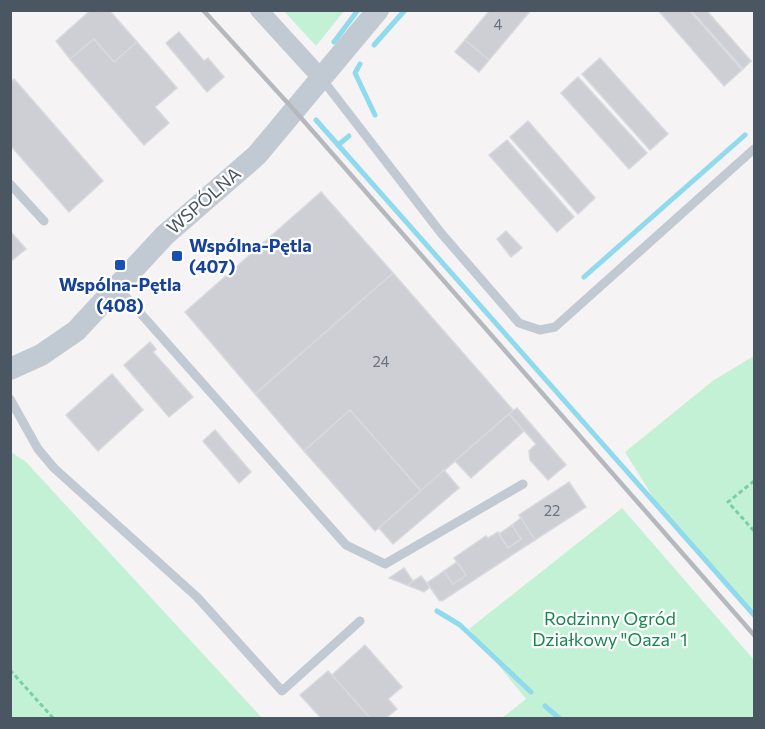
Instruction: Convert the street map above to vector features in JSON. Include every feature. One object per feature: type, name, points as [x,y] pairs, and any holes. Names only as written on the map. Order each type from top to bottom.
[{"type":"street","points":[[259,10],[321,79]]},
{"type":"street","name":"WSPÓLNA","points":[[10,369],[41,355],[76,331],[182,219],[256,155],[378,10]]},
{"type":"lane","points":[[321,79],[441,233],[519,323],[540,330],[555,327],[754,149]]},
{"type":"lane","points":[[10,184],[44,221]]},
{"type":"lane","points":[[117,288],[346,545],[385,564],[523,484]]},
{"type":"lane","points":[[10,399],[38,449],[54,468],[197,597],[282,691],[360,621]]},
{"type":"path","points":[[754,481],[729,502],[754,531]]},
{"type":"path","points":[[10,670],[53,718]]},
{"type":"green space","points":[[284,11],[344,11],[316,46]]},
{"type":"green space","points":[[754,356],[754,614],[661,510],[625,452],[714,380]]},
{"type":"green space","points":[[11,452],[26,462],[262,718],[11,718]]},
{"type":"green space","name":"Rodzinny Ogród Działkowy \"Oaza\" 1","points":[[622,508],[754,660],[754,718],[502,718],[526,699],[469,629]]},
{"type":"building","points":[[91,10],[109,10],[137,42],[114,62],[94,39],[70,59],[56,41]]},
{"type":"building","points":[[490,10],[531,10],[489,60],[465,40]]},
{"type":"building","points":[[658,10],[689,10],[742,70],[724,86]]},
{"type":"building","points":[[691,10],[706,10],[751,61],[743,69]]},
{"type":"building","points":[[179,32],[204,61],[208,58],[224,77],[207,92],[166,43]]},
{"type":"building","points":[[94,39],[114,62],[137,42],[177,88],[155,107],[169,123],[144,145],[70,59]]},
{"type":"building","points":[[465,40],[489,60],[479,72],[455,52]]},
{"type":"building","points":[[600,58],[668,134],[650,150],[582,74]]},
{"type":"building","points":[[578,77],[647,153],[629,169],[561,93]]},
{"type":"building","points":[[14,79],[103,181],[69,212],[10,145],[10,82]]},
{"type":"building","points":[[528,121],[595,198],[578,214],[510,137]]},
{"type":"building","points":[[507,140],[574,217],[557,232],[489,155]]},
{"type":"building","points":[[321,192],[393,273],[255,394],[185,312]]},
{"type":"building","points":[[10,231],[26,249],[10,262]]},
{"type":"building","points":[[506,231],[522,248],[511,257],[497,239]]},
{"type":"building","points":[[393,273],[513,410],[421,491],[350,410],[304,451],[255,394]]},
{"type":"building","points":[[150,342],[156,349],[153,352],[193,397],[169,417],[124,365]]},
{"type":"building","points":[[112,374],[143,410],[98,451],[66,415]]},
{"type":"building","points":[[517,408],[566,465],[548,480],[530,460],[529,451],[536,444],[509,414]]},
{"type":"building","points":[[350,410],[421,491],[375,531],[304,451]]},
{"type":"building","points":[[509,414],[524,431],[471,478],[455,461]]},
{"type":"building","points":[[215,430],[251,472],[239,483],[203,441]]},
{"type":"building","points":[[444,470],[459,488],[393,544],[379,528]]},
{"type":"building","points":[[569,482],[586,507],[535,540],[519,515]]},
{"type":"building","points":[[521,518],[535,540],[442,601],[439,600],[427,583],[444,571],[453,584],[466,575],[454,558],[486,536],[488,538],[498,532],[508,548],[521,539],[512,525]]},
{"type":"building","points":[[512,525],[521,539],[508,548],[499,534]]},
{"type":"building","points":[[457,562],[466,575],[453,584],[444,571]]},
{"type":"building","points":[[404,568],[413,581],[407,585],[389,578]]},
{"type":"building","points":[[421,576],[430,587],[424,592],[407,585]]},
{"type":"building","points":[[365,645],[402,687],[388,699],[397,709],[386,718],[370,718],[332,675]]},
{"type":"building","points":[[328,671],[370,718],[321,718],[300,695]]},
{"type":"waterway","points":[[334,42],[358,10]]},
{"type":"waterway","points":[[374,45],[405,10]]},
{"type":"waterway","points":[[360,64],[355,73],[375,115]]},
{"type":"waterway","points":[[316,120],[754,615]]},
{"type":"waterway","points":[[584,277],[745,135]]},
{"type":"waterway","points":[[338,145],[349,136]]},
{"type":"waterway","points":[[437,611],[460,625],[531,692]]},
{"type":"waterway","points":[[545,706],[559,718]]},
{"type":"railway","points":[[203,10],[295,111],[754,635]]},
{"type":"place","name":"Wspólna-Pętla (407)","points":[[177,256]]},
{"type":"place","name":"Wspólna-Pętla (408)","points":[[120,265]]}]
